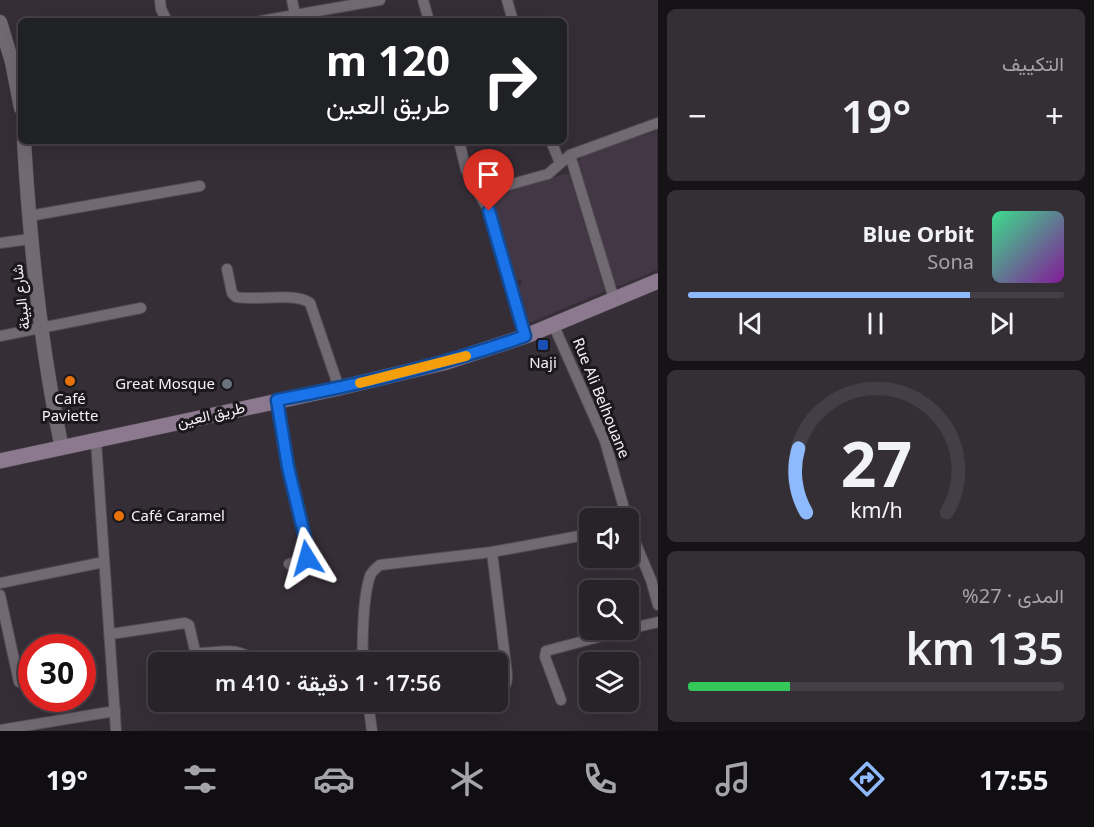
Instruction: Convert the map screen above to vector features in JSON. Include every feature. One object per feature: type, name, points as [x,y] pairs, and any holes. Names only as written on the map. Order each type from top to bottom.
[{"type":"main road","name":"طريق العين","points":[[0,461],[339,388],[447,362],[525,336],[657,281]]},
{"type":"street","points":[[160,0],[166,18]]},
{"type":"street","points":[[292,0],[296,18],[380,0]]},
{"type":"street","points":[[423,0],[428,18]]},
{"type":"street","points":[[507,0],[512,18]]},
{"type":"street","points":[[1,28],[12,62],[18,93]]},
{"type":"street","points":[[482,196],[494,189],[548,174],[570,155],[657,123]]},
{"type":"street","name":"شارع البيئة","points":[[24,144],[30,238],[40,327],[62,447]]},
{"type":"street","points":[[460,144],[466,170],[489,211],[525,336]]},
{"type":"street","points":[[552,144],[560,163]]},
{"type":"street","points":[[570,155],[614,299]]},
{"type":"street","points":[[29,216],[200,186]]},
{"type":"street","points":[[0,243],[30,238]]},
{"type":"street","points":[[227,269],[232,293],[236,297],[296,299],[310,303],[339,388]]},
{"type":"street","points":[[0,336],[141,308]]},
{"type":"street","name":"Rue Ali Belhouane","points":[[554,324],[605,441],[624,508]]},
{"type":"street","points":[[277,400],[288,467],[308,553],[307,558],[289,564]]},
{"type":"street","points":[[96,441],[116,731]]},
{"type":"street","points":[[364,652],[369,582],[374,570],[380,565],[492,552],[579,536]]},
{"type":"street","points":[[639,551],[651,580],[657,605]]},
{"type":"street","points":[[492,552],[504,652]]},
{"type":"street","points":[[0,583],[104,562]]},
{"type":"street","points":[[0,595],[18,677]]},
{"type":"street","points":[[639,627],[657,622]]},
{"type":"street","points":[[111,634],[185,623],[189,625],[196,652]]},
{"type":"street","points":[[561,700],[545,657],[546,651],[588,640]]},
{"type":"street","points":[[226,652],[243,652]]},
{"type":"street","points":[[0,730],[115,711]]},
{"type":"street","points":[[369,712],[372,731]]},
{"type":"shaded area","points":[[657,131],[657,270],[619,286],[613,282],[578,164],[582,155]]},
{"type":"shaded area","points":[[569,173],[605,291],[529,323],[517,287],[522,284],[521,279],[516,280],[491,200],[495,193]]},
{"type":"slow traffic","points":[[360,383],[466,356]]},
{"type":"place","name":"Naji","points":[[543,345]]},
{"type":"place","name":"Café Paviette","points":[[70,381]]},
{"type":"place","name":"Great Mosque","points":[[227,384]]},
{"type":"place","name":"Café Caramel","points":[[119,516]]},
{"type":"route","points":[[307,558],[306,542],[288,467],[277,400],[339,388],[447,362],[525,336],[489,211]]}]
